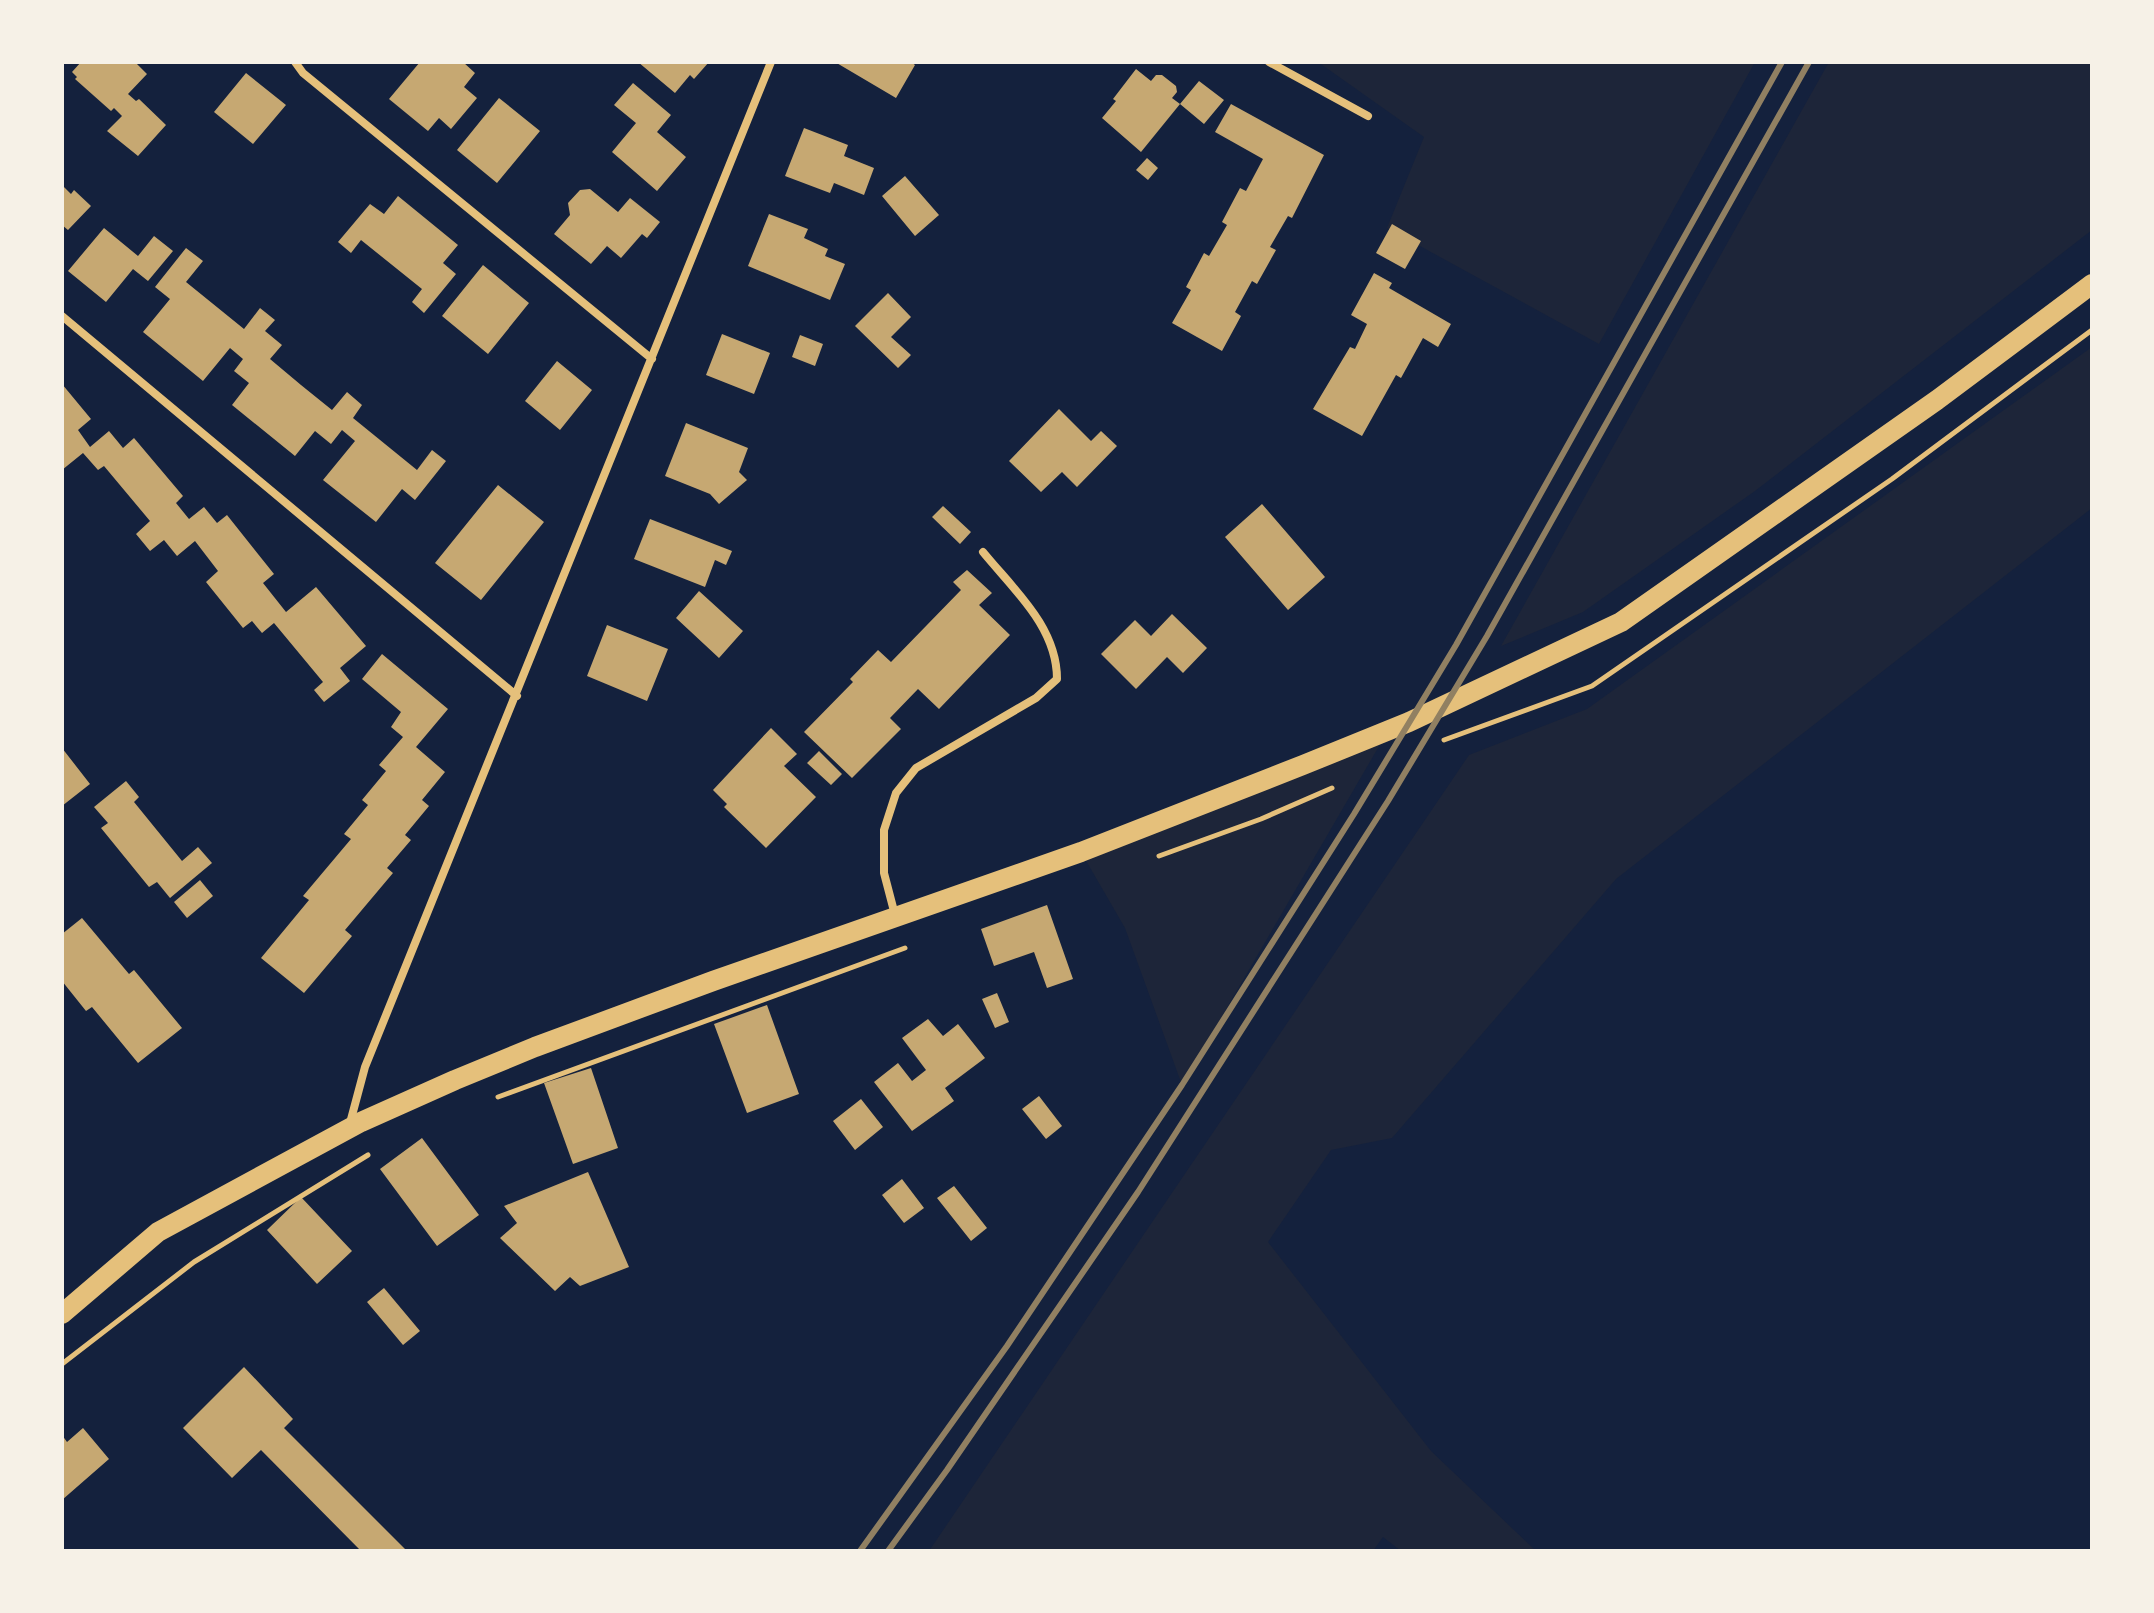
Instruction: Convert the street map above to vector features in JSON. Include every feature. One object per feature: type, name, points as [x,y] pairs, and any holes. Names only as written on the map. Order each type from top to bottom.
[{"type":"main road","points":[[62,1314],[158,1232],[361,1122],[535,1047],[1081,852],[1409,722],[1621,622],[1937,400],[2092,284]]},
{"type":"street","points":[[295,62],[303,73],[652,359]]},
{"type":"street","points":[[347,1131],[365,1067],[771,62]]},
{"type":"street","points":[[1269,62],[1368,116]]},
{"type":"street","points":[[62,316],[517,696]]},
{"type":"street","points":[[896,918],[884,873],[884,830],[896,793],[916,768],[1036,698],[1057,679],[1057,660],[1043,626],[983,552]]},
{"type":"shaded area","points":[[1318,62],[1755,62],[1599,344],[1387,228],[1424,137]]},
{"type":"shaded area","points":[[1829,62],[2092,62],[2092,230],[1755,491],[1583,612],[1501,646]]},
{"type":"shaded area","points":[[2092,347],[2092,508],[1616,879],[1392,1138],[1331,1150],[1268,1242],[1431,1451],[1536,1551],[1401,1551],[1383,1537],[1373,1551],[929,1551],[1469,755],[1587,709]]},
{"type":"shaded area","points":[[1389,729],[1182,1085],[1125,928],[1081,852]]},
{"type":"building","points":[[81,62],[135,62],[147,74],[128,94],[136,101],[139,99],[166,125],[138,156],[107,131],[122,116],[114,108],[111,111],[75,79],[77,77],[72,72]]},
{"type":"building","points":[[420,62],[463,62],[475,73],[464,87],[477,98],[451,129],[439,118],[428,131],[389,99]]},
{"type":"building","points":[[638,62],[709,62],[694,79],[690,75],[675,93]]},
{"type":"building","points":[[835,62],[911,62],[915,65],[896,98]]},
{"type":"building","points":[[1136,69],[1151,81],[1156,75],[1162,75],[1176,86],[1177,92],[1172,98],[1180,104],[1141,152],[1102,118]]},
{"type":"building","points":[[246,73],[286,105],[253,144],[214,112]]},
{"type":"building","points":[[1199,81],[1224,100],[1204,124],[1180,104]]},
{"type":"building","points":[[633,83],[671,115],[657,132],[686,157],[657,191],[612,152],[636,123],[614,105]]},
{"type":"building","points":[[499,98],[540,131],[497,183],[457,150]]},
{"type":"building","points":[[1231,104],[1324,155],[1292,218],[1288,216],[1270,247],[1276,250],[1257,284],[1252,281],[1235,312],[1241,316],[1222,351],[1172,323],[1191,290],[1186,287],[1204,253],[1209,256],[1227,225],[1222,222],[1240,188],[1246,191],[1263,159],[1215,132]]},
{"type":"building","points":[[804,128],[848,145],[844,156],[874,168],[864,195],[834,183],[830,193],[785,176]]},
{"type":"building","points":[[1147,158],[1158,168],[1148,180],[1136,170]]},
{"type":"building","points":[[905,176],[939,215],[915,236],[882,196]]},
{"type":"building","points":[[62,185],[71,194],[74,190],[91,206],[68,230],[62,225]]},
{"type":"building","points":[[590,189],[618,212],[630,198],[660,222],[647,238],[642,234],[621,258],[607,246],[591,264],[554,234],[570,215],[568,203],[580,190]]},
{"type":"building","points":[[398,196],[458,245],[443,263],[456,274],[424,313],[412,302],[422,289],[361,240],[351,253],[338,242],[370,204],[384,214]]},
{"type":"building","points":[[769,214],[808,229],[804,238],[828,249],[825,256],[845,264],[830,300],[748,266]]},
{"type":"building","points":[[1392,224],[1421,241],[1405,269],[1376,253]]},
{"type":"building","points":[[104,228],[138,256],[154,236],[173,251],[148,281],[133,269],[106,302],[68,271]]},
{"type":"building","points":[[186,248],[203,261],[186,282],[244,329],[260,308],[275,320],[265,331],[282,345],[270,359],[301,385],[332,410],[347,392],[362,405],[353,418],[417,470],[432,450],[446,461],[415,500],[402,489],[376,522],[323,480],[355,441],[342,430],[331,444],[315,431],[295,456],[232,405],[249,383],[234,371],[243,359],[230,348],[203,381],[143,332],[170,299],[155,287]]},
{"type":"building","points":[[483,265],[529,303],[488,354],[442,316]]},
{"type":"building","points":[[1374,273],[1392,283],[1389,288],[1451,324],[1438,347],[1423,338],[1401,378],[1396,375],[1362,436],[1313,409],[1350,347],[1355,349],[1367,324],[1351,315]]},
{"type":"building","points":[[888,293],[911,317],[891,337],[911,355],[898,368],[855,326]]},
{"type":"building","points":[[722,334],[770,353],[754,394],[706,375]]},
{"type":"building","points":[[800,335],[823,344],[815,366],[792,357]]},
{"type":"building","points":[[557,361],[592,390],[560,430],[525,401]]},
{"type":"building","points":[[62,384],[91,419],[78,430],[90,447],[109,431],[123,448],[134,438],[183,496],[176,503],[189,519],[204,507],[217,523],[227,515],[274,574],[263,583],[286,612],[316,587],[366,646],[340,668],[350,681],[324,702],[314,690],[323,682],[274,623],[262,633],[252,621],[243,628],[206,582],[218,571],[195,541],[177,556],[164,540],[150,551],[136,534],[150,521],[104,466],[98,470],[83,453],[62,470]]},
{"type":"building","points":[[1059,409],[1091,441],[1101,431],[1117,446],[1077,487],[1062,472],[1041,492],[1009,461]]},
{"type":"building","points":[[686,423],[748,448],[739,472],[747,480],[719,504],[710,494],[665,476]]},
{"type":"building","points":[[498,485],[544,522],[481,600],[435,563]]},
{"type":"building","points":[[1262,504],[1325,577],[1288,610],[1225,537]]},
{"type":"building","points":[[943,506],[971,532],[960,544],[932,517]]},
{"type":"building","points":[[650,519],[732,551],[726,565],[715,560],[705,587],[634,559]]},
{"type":"building","points":[[967,570],[992,593],[979,605],[1010,635],[939,709],[918,689],[890,718],[901,729],[852,778],[804,732],[853,682],[850,679],[878,650],[891,662],[961,590],[953,582]]},
{"type":"building","points":[[699,591],[743,631],[719,658],[676,618]]},
{"type":"building","points":[[1172,614],[1207,648],[1183,673],[1167,657],[1136,689],[1101,654],[1135,620],[1151,636]]},
{"type":"building","points":[[607,625],[668,649],[647,701],[587,676]]},
{"type":"building","points":[[382,654],[448,709],[416,747],[445,772],[422,800],[429,806],[405,835],[411,840],[387,868],[393,873],[345,930],[352,936],[304,993],[261,958],[309,900],[303,896],[351,839],[344,834],[368,805],[362,800],[386,771],[379,765],[403,737],[391,727],[401,712],[362,679]]},
{"type":"building","points":[[771,728],[797,754],[784,766],[816,797],[766,848],[724,807],[727,804],[713,790]]},
{"type":"building","points":[[62,748],[90,784],[62,806]]},
{"type":"building","points":[[819,751],[842,774],[831,785],[807,763]]},
{"type":"building","points":[[126,781],[139,797],[134,802],[182,861],[198,847],[212,863],[170,898],[157,882],[149,887],[101,828],[108,823],[94,807]]},
{"type":"building","points":[[200,880],[213,896],[187,918],[174,902]]},
{"type":"building","points":[[1047,905],[1073,979],[1047,988],[1034,952],[994,966],[981,929]]},
{"type":"building","points":[[82,918],[129,974],[134,970],[182,1028],[138,1063],[92,1007],[86,1011],[62,981],[62,934]]},
{"type":"building","points":[[997,993],[1009,1022],[995,1028],[982,999]]},
{"type":"building","points":[[767,1005],[799,1094],[747,1113],[714,1024]]},
{"type":"building","points":[[928,1019],[943,1036],[958,1024],[985,1058],[945,1088],[954,1101],[912,1131],[874,1082],[898,1063],[912,1081],[926,1070],[902,1038]]},
{"type":"building","points":[[591,1068],[618,1148],[573,1164],[544,1083]]},
{"type":"building","points":[[1039,1096],[1062,1126],[1046,1139],[1022,1109]]},
{"type":"building","points":[[861,1099],[883,1127],[855,1150],[833,1121]]},
{"type":"building","points":[[422,1138],[479,1215],[437,1246],[380,1169]]},
{"type":"building","points":[[588,1172],[629,1267],[580,1286],[570,1277],[555,1291],[500,1238],[517,1223],[504,1206]]},
{"type":"building","points":[[902,1179],[924,1208],[904,1223],[882,1195]]},
{"type":"building","points":[[954,1186],[987,1228],[971,1241],[937,1198]]},
{"type":"building","points":[[301,1197],[352,1251],[317,1284],[267,1230]]},
{"type":"building","points":[[384,1288],[420,1331],[403,1345],[367,1302]]},
{"type":"building","points":[[244,1367],[293,1419],[284,1428],[407,1551],[361,1551],[261,1450],[232,1478],[183,1428]]},
{"type":"building","points":[[83,1428],[109,1459],[62,1500],[62,1435],[67,1442]]},
{"type":"railway","points":[[860,1551],[1007,1346],[1182,1085],[1354,814],[1456,645],[1782,62]]},
{"type":"railway","points":[[888,1551],[1138,1192],[1388,801],[1487,636],[1809,62]]}]
